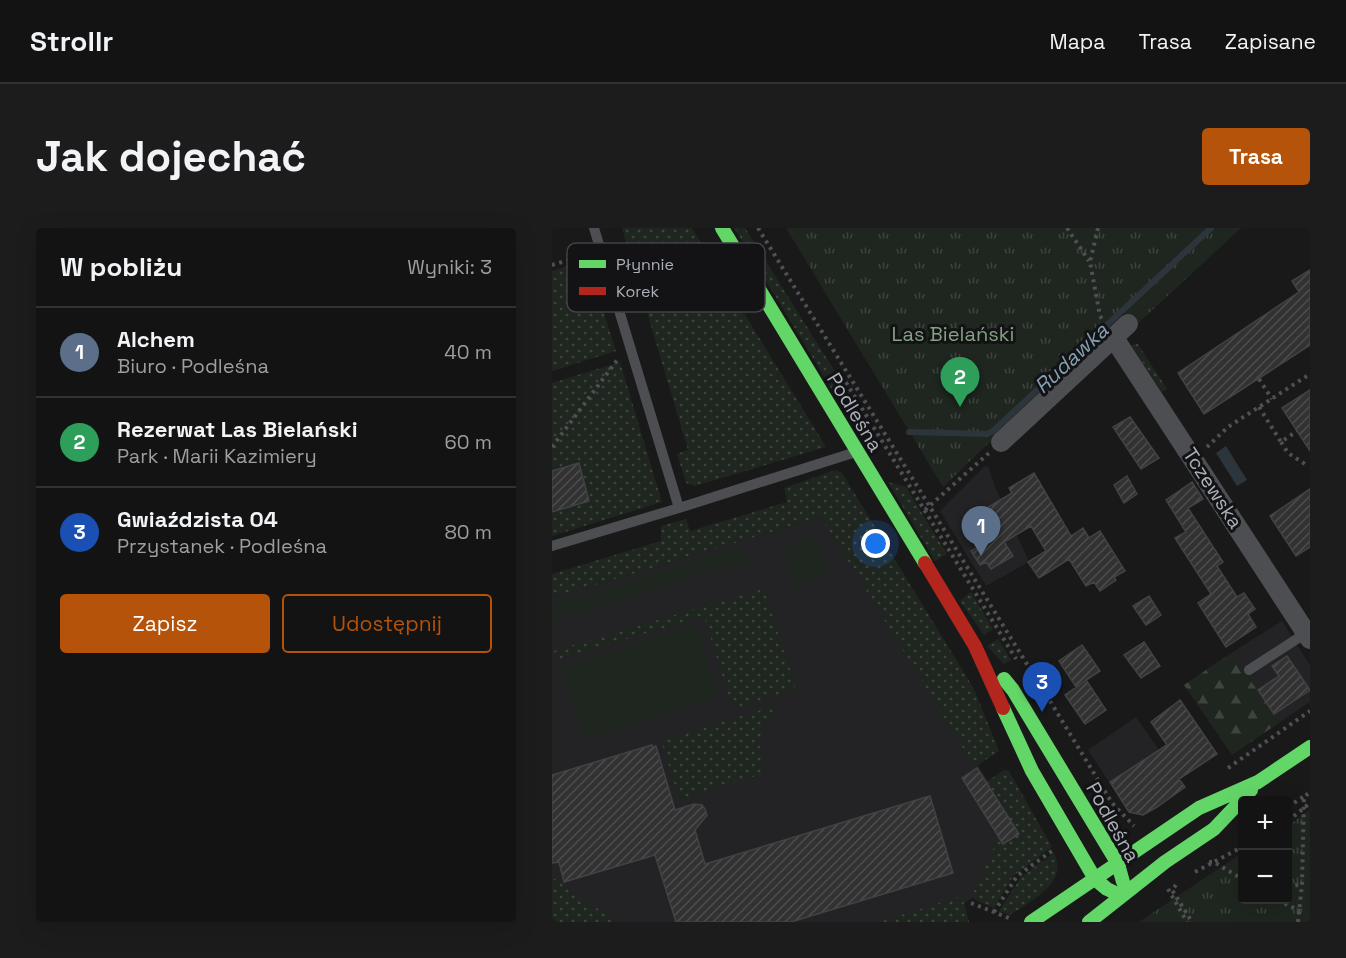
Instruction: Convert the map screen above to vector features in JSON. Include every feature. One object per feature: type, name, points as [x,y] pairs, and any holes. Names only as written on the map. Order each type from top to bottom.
[{"type":"street","name":"Podleśna","points":[[722,228],[731,243]]},
{"type":"street","name":"Podleśna","points":[[765,300],[975,646],[1032,771],[1095,879],[1111,893],[1122,896],[1122,874],[1118,864],[1013,690],[975,646]]},
{"type":"street","points":[[1001,442],[1128,324]]},
{"type":"street","name":"Tczewska","points":[[1114,338],[1308,636]]},
{"type":"street","points":[[1031,922],[1199,808],[1258,782],[1310,747]]},
{"type":"street","points":[[1089,922],[1165,862],[1214,829],[1258,782]]},
{"type":"lane","points":[[594,228],[599,243]]},
{"type":"lane","points":[[620,312],[679,508]]},
{"type":"lane","points":[[552,546],[856,452]]},
{"type":"lane","points":[[1249,670],[1308,636]]},
{"type":"path","points":[[758,228],[1034,675]]},
{"type":"path","points":[[1067,228],[1090,262],[1100,316]]},
{"type":"path","points":[[1090,262],[1098,228]]},
{"type":"path","points":[[552,447],[621,356]]},
{"type":"path","points":[[837,369],[1016,660]]},
{"type":"path","points":[[1207,447],[1228,427],[1310,374]]},
{"type":"path","points":[[1259,379],[1272,399]]},
{"type":"path","points":[[1259,407],[1288,453],[1305,464]]},
{"type":"path","points":[[1281,441],[1297,431]]},
{"type":"path","points":[[925,510],[1001,442]]},
{"type":"path","points":[[1046,694],[1112,803],[1132,826],[1142,827]]},
{"type":"path","points":[[1292,804],[1310,792]]},
{"type":"path","points":[[1298,922],[1302,884],[1304,797]]},
{"type":"path","points":[[1292,817],[1310,803]]},
{"type":"path","points":[[994,912],[1017,876],[1056,848]]},
{"type":"path","points":[[1192,874],[1238,850]]},
{"type":"path","points":[[1189,869],[1205,862],[1214,862],[1238,877]]},
{"type":"path","points":[[1167,888],[1178,882],[1172,890],[1192,922]]},
{"type":"path","points":[[1164,884],[1187,922]]},
{"type":"path","points":[[1292,886],[1302,884]]},
{"type":"path","points":[[971,903],[1012,919]]},
{"type":"path","points":[[1286,904],[1300,911]]},
{"type":"shaded area","points":[[1226,446],[1247,480],[1237,486],[1216,453]]},
{"type":"shaded area","points":[[988,466],[1029,562],[986,586],[940,511],[984,467]]},
{"type":"shaded area","points":[[821,517],[1035,855],[937,922],[605,922],[552,907],[552,598]]},
{"type":"shaded area","points":[[1282,621],[1310,665],[1310,702],[1280,722],[1231,653]]},
{"type":"shaded area","points":[[1136,717],[1185,787],[1143,816],[1129,812],[1088,750]]},
{"type":"green space","points":[[622,228],[692,228],[701,243],[626,243]]},
{"type":"green space","points":[[734,228],[745,228],[754,243],[743,243]]},
{"type":"green space","name":"Las Bielański","points":[[786,228],[1241,228],[1134,327],[1124,313],[943,487]]},
{"type":"green space","points":[[765,260],[876,437],[865,444],[765,279]]},
{"type":"green space","points":[[567,266],[567,312],[604,312],[616,351],[552,371],[552,271]]},
{"type":"green space","points":[[647,312],[743,312],[826,447],[695,486],[686,483],[677,454],[688,450]]},
{"type":"green space","points":[[1138,344],[1167,389],[1162,392],[1131,345]]},
{"type":"green space","points":[[620,362],[662,502],[552,536],[552,513],[589,501],[580,463],[552,471],[552,383]]},
{"type":"green space","points":[[836,470],[842,473],[974,689],[999,751],[978,765],[977,762],[973,764],[821,517],[552,598],[552,574],[661,541],[661,526],[686,519],[690,531],[787,502],[784,488]]},
{"type":"green space","points":[[888,482],[906,487],[947,554],[935,561]]},
{"type":"green space","points":[[816,534],[829,575],[796,586],[783,544]]},
{"type":"green space","points":[[743,547],[748,562],[552,620],[552,605]]},
{"type":"green space","points":[[759,590],[765,593],[795,686],[792,691],[733,709],[704,616],[552,661],[552,652],[557,650]]},
{"type":"green space","points":[[971,592],[993,629],[984,635],[960,601]]},
{"type":"green space","points":[[696,625],[718,697],[583,739],[560,667]]},
{"type":"green space","points":[[998,639],[1011,660],[1004,664],[987,646]]},
{"type":"green space","points":[[1231,653],[1280,722],[1232,755],[1184,685]]},
{"type":"green space","points":[[776,707],[766,722],[760,739],[762,774],[679,799],[662,743],[665,740]]},
{"type":"green space","points":[[1004,770],[1009,771],[1052,847],[1013,876],[994,908],[975,900],[972,896],[999,837],[1003,844],[986,782]]},
{"type":"green space","points":[[1310,809],[1310,922],[1139,922],[1238,856],[1238,904],[1292,904],[1292,823]]},
{"type":"green space","points":[[1054,853],[1057,864],[1056,874],[1046,890],[1010,915],[999,911],[1021,877]]},
{"type":"green space","points":[[552,877],[615,921],[616,922],[552,922]]},
{"type":"green space","points":[[962,896],[969,922],[879,922]]},
{"type":"building","points":[[1310,270],[1310,345],[1204,414],[1178,373],[1299,292],[1292,281]]},
{"type":"building","points":[[1310,390],[1310,451],[1282,408]]},
{"type":"building","points":[[1130,417],[1159,458],[1141,469],[1113,427]]},
{"type":"building","points":[[579,463],[589,501],[552,512],[552,471]]},
{"type":"building","points":[[1034,473],[1071,536],[1083,528],[1089,538],[1100,531],[1125,571],[1114,577],[1116,580],[1100,591],[1094,582],[1086,586],[1069,559],[1039,578],[1028,562],[1046,551],[1031,526],[1004,542],[1013,556],[991,569],[986,562],[980,565],[971,551],[985,543],[974,524],[984,518],[980,512],[1012,493],[1009,488]]},
{"type":"building","points":[[1127,476],[1137,494],[1124,503],[1114,485]]},
{"type":"building","points":[[1192,482],[1203,499],[1188,508],[1223,562],[1217,566],[1237,597],[1244,593],[1255,609],[1248,614],[1256,627],[1226,647],[1198,603],[1211,594],[1175,538],[1186,532],[1166,500]]},
{"type":"building","points":[[1310,489],[1310,547],[1296,556],[1270,516]]},
{"type":"building","points":[[1149,596],[1161,615],[1146,625],[1133,606]]},
{"type":"building","points":[[1144,642],[1160,666],[1141,678],[1124,655]]},
{"type":"building","points":[[1082,645],[1100,671],[1086,680],[1106,710],[1085,724],[1065,695],[1085,681],[1076,687],[1059,661]]},
{"type":"building","points":[[1287,656],[1310,690],[1274,714],[1258,690],[1279,676],[1272,666]]},
{"type":"building","points":[[1180,700],[1217,754],[1179,779],[1185,787],[1157,807],[1143,815],[1129,812],[1110,782],[1167,745],[1151,722]]},
{"type":"building","points":[[652,745],[656,746],[675,810],[694,804],[702,805],[705,809],[707,815],[695,830],[705,864],[930,796],[953,873],[791,922],[676,922],[655,855],[564,882],[559,862],[552,863],[552,775]]},
{"type":"building","points":[[977,768],[1019,834],[1003,844],[962,778]]},
{"type":"waterway","name":"Rudawka","points":[[909,432],[987,434],[993,431],[1211,228]]},
{"type":"traffic: fast","points":[[722,228],[731,243]]},
{"type":"traffic: fast","points":[[765,299],[925,563]]},
{"type":"traffic: fast","points":[[1004,679],[1013,690],[1118,864],[1123,882]]},
{"type":"traffic: fast","points":[[1003,708],[1032,771],[1095,879],[1107,889],[1122,896]]},
{"type":"traffic: fast","points":[[1031,922],[1199,808],[1258,782],[1310,747]]},
{"type":"traffic: fast","points":[[1089,922],[1165,862],[1214,829],[1251,790]]},
{"type":"traffic: jam","points":[[925,563],[975,646],[1003,708]]},
{"type":"place","name":"Rezerwat Las Bielański","points":[[960,407]]},
{"type":"place","name":"Alchem","points":[[981,556]]},
{"type":"place","name":"Gwiaździsta 04","points":[[1042,712]]}]
